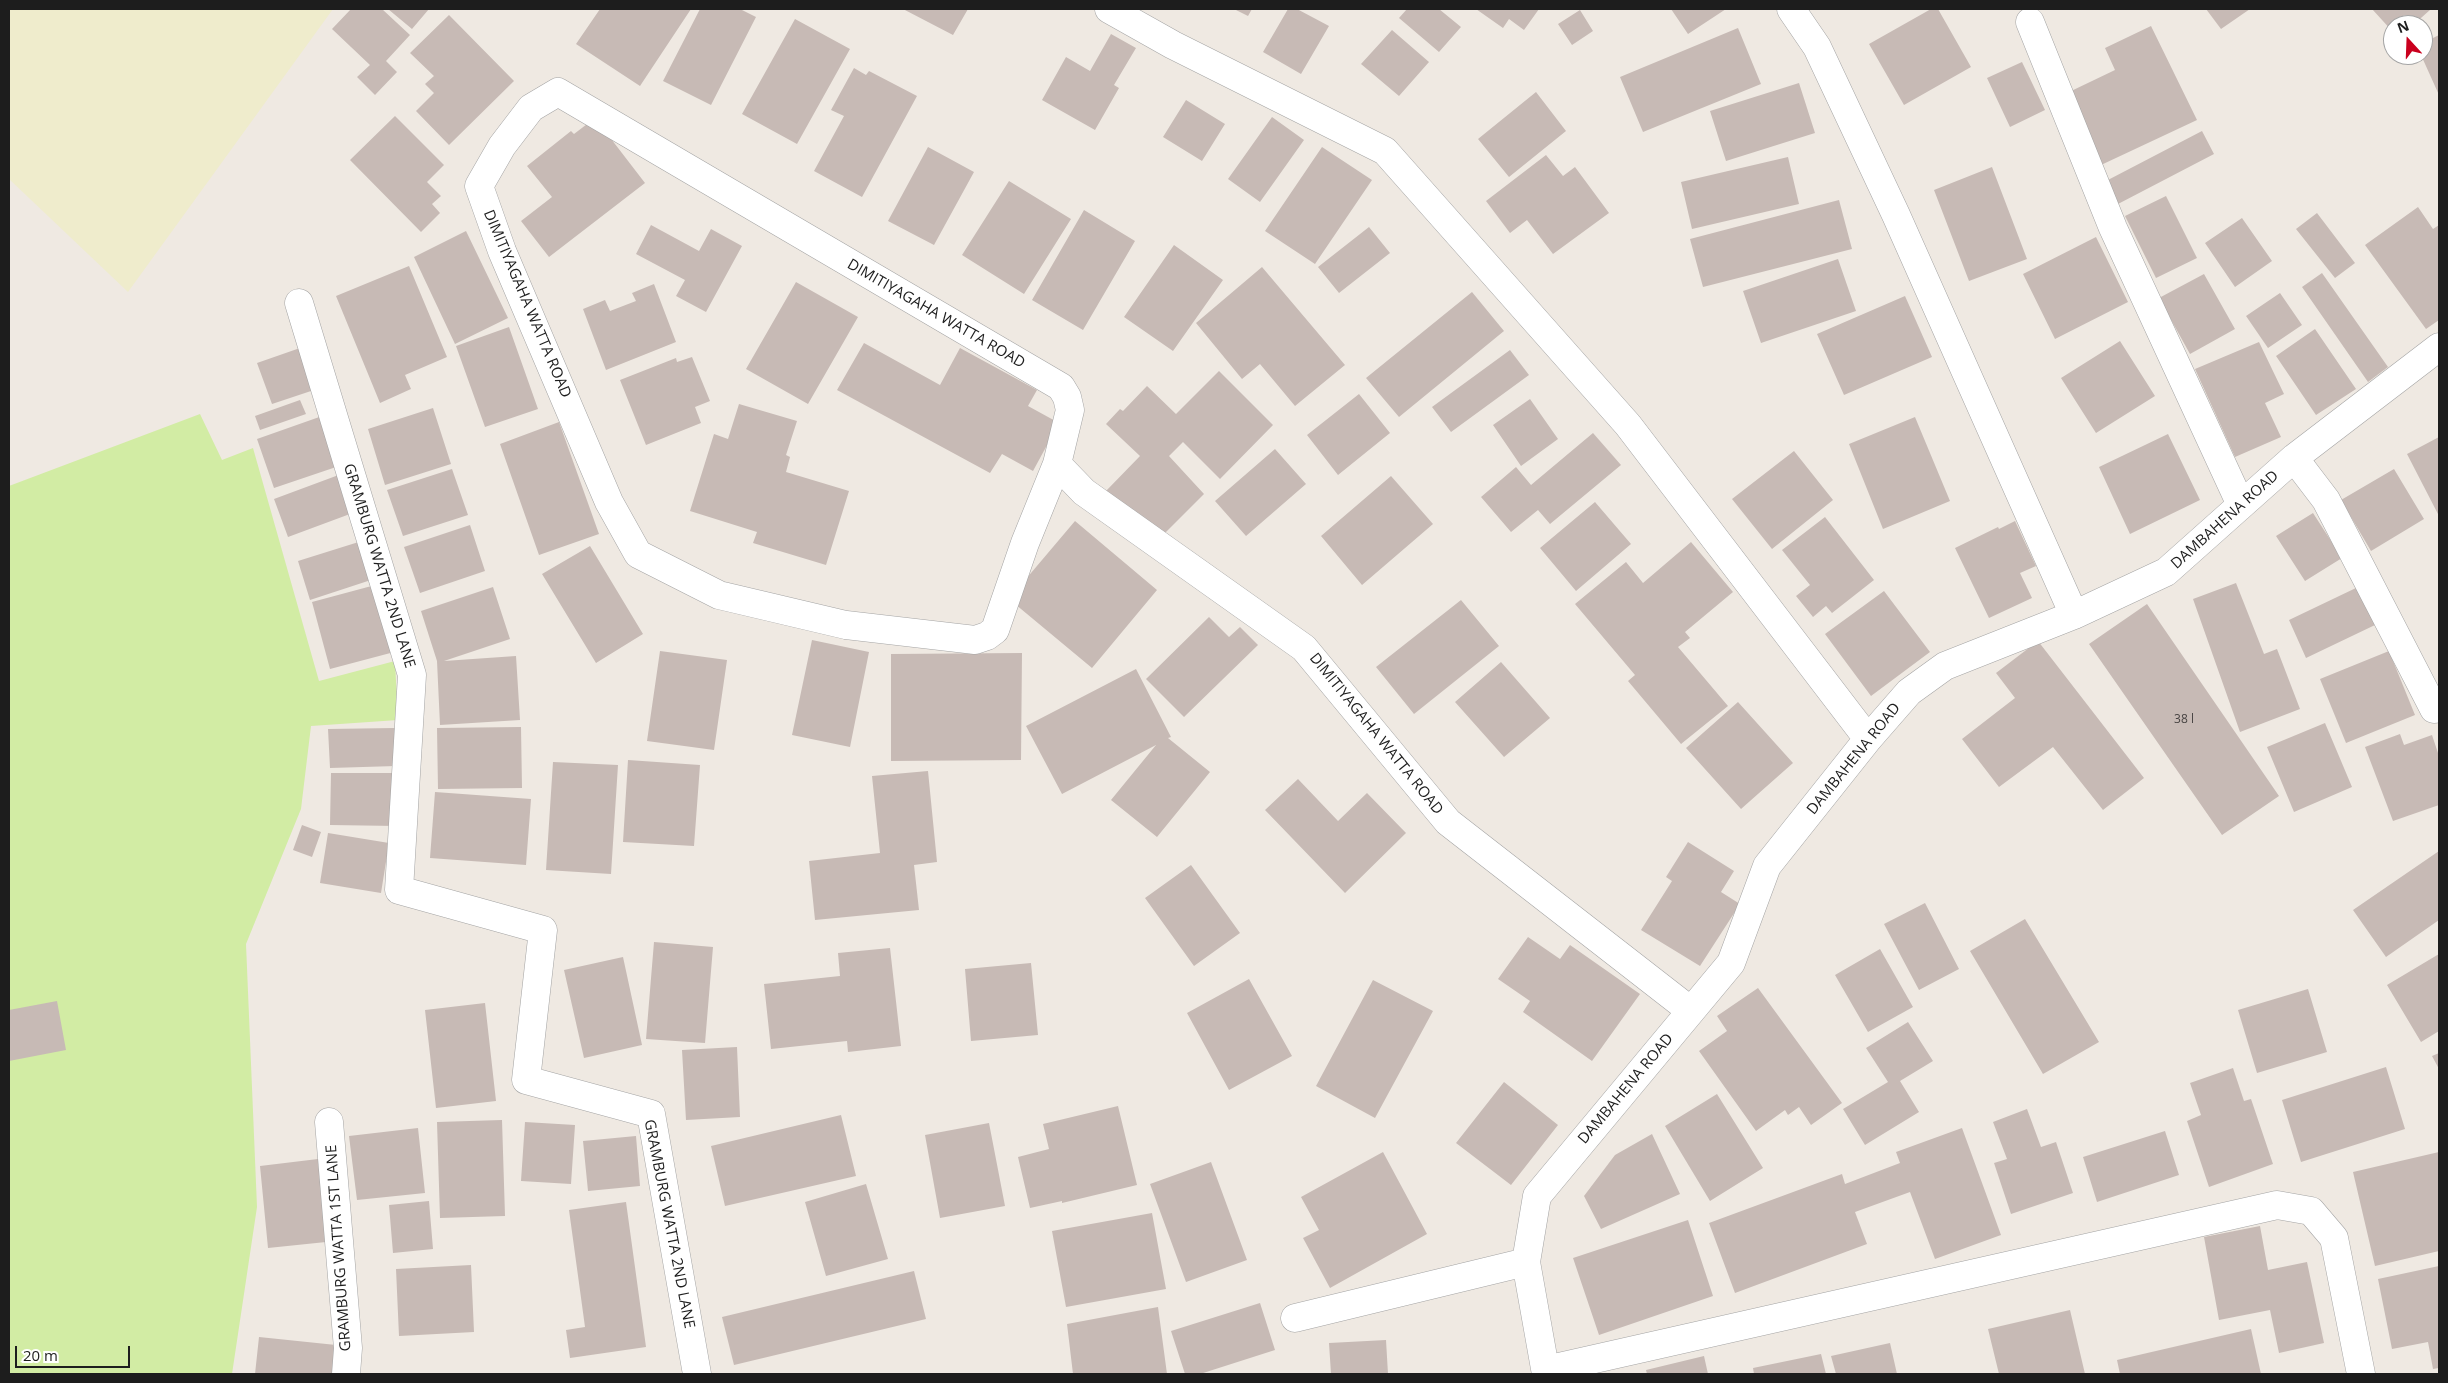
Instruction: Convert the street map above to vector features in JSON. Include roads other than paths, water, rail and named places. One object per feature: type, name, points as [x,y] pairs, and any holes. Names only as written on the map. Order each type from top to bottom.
[{"type":"street","points":[[1108,9],[1173,45],[1385,150],[1628,425],[1868,739]]},
{"type":"street","points":[[1791,9],[1817,47],[1871,162],[2074,615]]},
{"type":"street","points":[[2030,22],[2114,228],[2241,506]]},
{"type":"street","name":"DIMITIYAGAHA WATTA ROAD","points":[[558,92],[1061,387],[1067,397],[1070,410],[1057,464],[1025,543],[996,630],[987,636],[976,640],[846,625],[719,595],[638,554],[609,502],[502,251],[479,186],[502,146],[531,108],[558,92]]},
{"type":"street","name":"GRAMBURG WATTA 2ND LANE","points":[[299,303],[412,675],[398,890],[543,930],[526,1080],[651,1114],[697,1374]]},
{"type":"street","name":"DAMBAHENA ROAD","points":[[1546,1372],[1526,1262],[1537,1196],[1731,962],[1767,866],[1868,739],[1909,692],[1945,666],[2074,615],[2166,572],[2294,458],[2439,347]]},
{"type":"street","points":[[2294,458],[2326,500],[2434,709]]},
{"type":"street","name":"DIMITIYAGAHA WATTA ROAD","points":[[1057,464],[1084,492],[1304,648],[1448,822],[1691,1011]]},
{"type":"street","name":"GRAMBURG WATTA 1ST LANE","points":[[329,1122],[348,1348],[346,1374]]},
{"type":"street","points":[[1546,1372],[2277,1205],[2311,1211],[2334,1238],[2361,1374]]},
{"type":"street","points":[[1295,1318],[1526,1262]]}]
